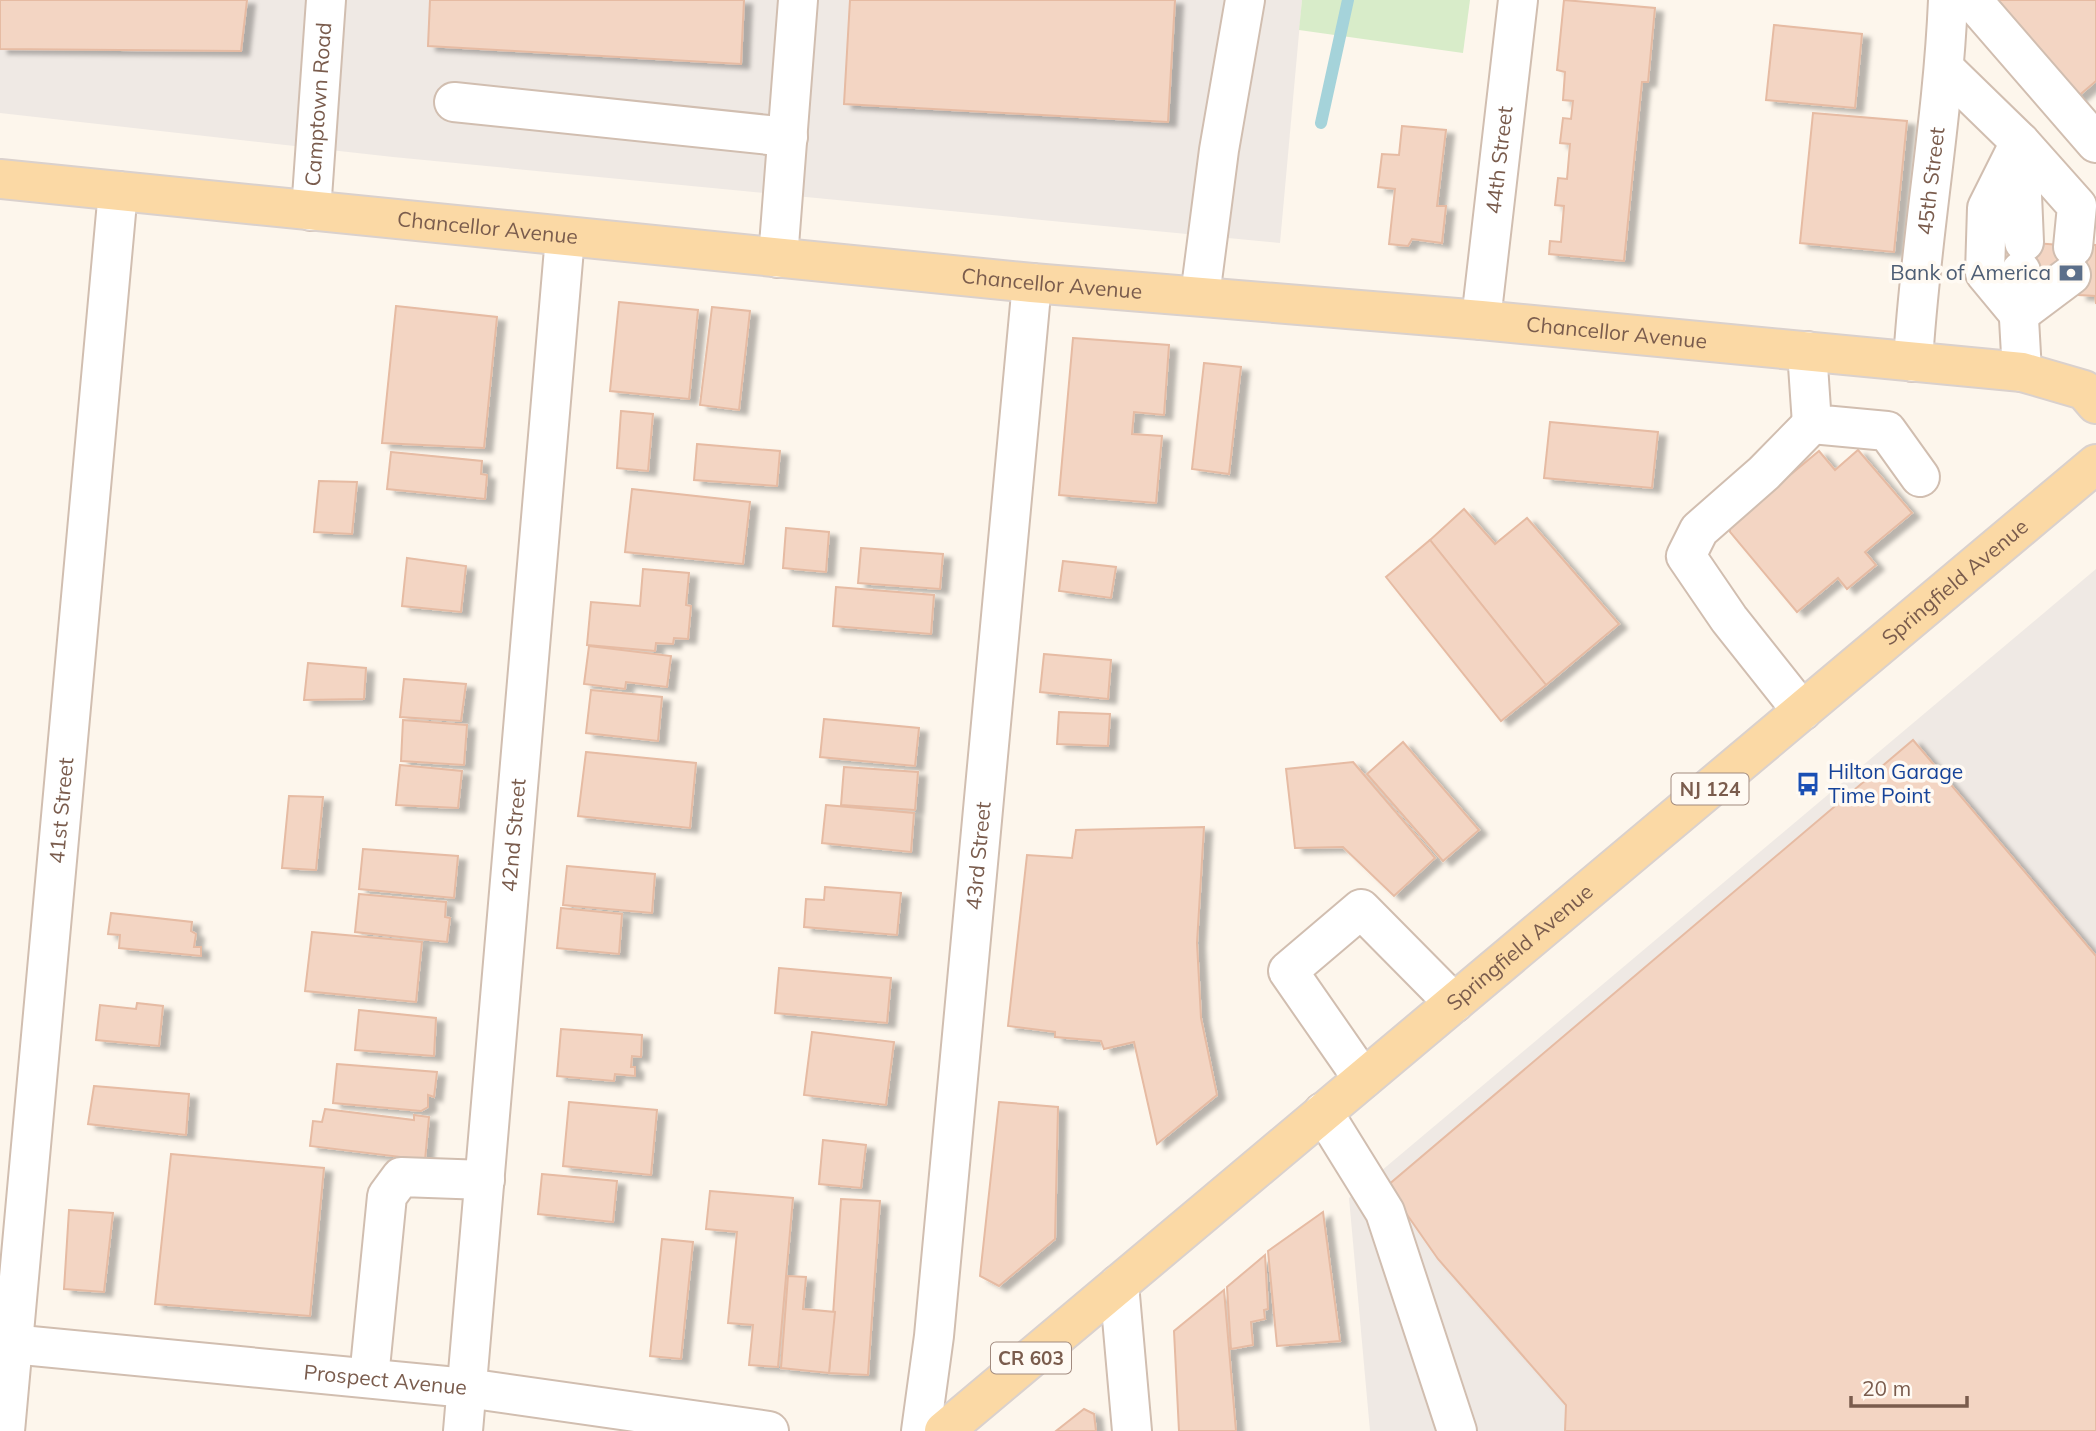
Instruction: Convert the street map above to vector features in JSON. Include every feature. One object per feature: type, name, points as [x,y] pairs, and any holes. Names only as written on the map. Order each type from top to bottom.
[{"type":"main road","name":"Chancellor Avenue","points":[[0,179],[1031,283],[1481,320],[2022,372],[2084,390],[2096,404]]},
{"type":"main road","name":"Springfield Avenue","points":[[944,1431],[1802,711],[2091,479]]},
{"type":"street","name":"Camptown Road","points":[[311,211],[326,0]]},
{"type":"street","points":[[778,258],[798,0]]},
{"type":"street","points":[[1200,296],[1219,150],[1245,0]]},
{"type":"street","name":"44th Street","points":[[1481,320],[1518,0]]},
{"type":"street","name":"45th Street","points":[[1913,362],[1916,311],[1945,69],[1948,0]]},
{"type":"street","points":[[1972,0],[2096,143]]},
{"type":"street","points":[[1945,69],[2020,142],[2077,205],[2072,261],[2019,314]]},
{"type":"street","points":[[454,102],[788,136]]},
{"type":"street","points":[[2020,142],[2023,256],[2019,314],[2022,372]]},
{"type":"street","points":[[2019,314],[1985,273],[1987,208],[2020,142]]},
{"type":"street","name":"41st Street","points":[[5,1431],[7,1343],[118,191]]},
{"type":"street","name":"42nd Street","points":[[463,1431],[565,237]]},
{"type":"street","name":"43rd Street","points":[[921,1431],[935,1322],[1031,283]]},
{"type":"street","points":[[1802,711],[1729,620],[1686,556],[1699,530],[1764,473],[1812,424],[1807,351]]},
{"type":"street","points":[[1812,424],[1887,431],[1920,477]]},
{"type":"street","points":[[1363,1079],[1289,971],[1361,909],[1454,1003]]},
{"type":"street","points":[[1323,1112],[1385,1212],[1457,1431]]},
{"type":"street","points":[[369,1378],[387,1196],[401,1177],[485,1180]]},
{"type":"street","points":[[1119,1284],[1132,1431]]},
{"type":"street","name":"Prospect Avenue","points":[[7,1343],[467,1388],[769,1431]]},
{"type":"shaded area","points":[[0,0],[1302,0],[1280,243],[393,157],[0,113]]},
{"type":"shaded area","points":[[2096,569],[2096,1431],[1370,1431],[1349,1198]]},
{"type":"green space","points":[[1302,0],[1470,0],[1463,53],[1299,30]]},
{"type":"building","points":[[0,0],[247,0],[241,51],[0,49]]},
{"type":"building","points":[[430,0],[744,0],[741,64],[428,46]]},
{"type":"building","points":[[850,0],[1175,0],[1168,122],[844,104]]},
{"type":"building","points":[[1564,0],[1655,8],[1648,82],[1642,82],[1624,261],[1549,254],[1550,241],[1561,242],[1564,206],[1555,205],[1558,178],[1567,179],[1570,144],[1560,143],[1563,118],[1571,119],[1573,101],[1563,100],[1565,72],[1557,70]]},
{"type":"building","points":[[1995,0],[2096,0],[2096,81],[2076,98]]},
{"type":"building","points":[[1774,25],[1862,34],[1855,108],[1766,100]]},
{"type":"building","points":[[1813,113],[1907,121],[1894,252],[1800,243]]},
{"type":"building","points":[[1402,126],[1446,130],[1437,206],[1446,206],[1442,243],[1412,239],[1408,246],[1389,244],[1395,189],[1378,187],[1382,154],[1399,155]]},
{"type":"building","name":"Bank of America","points":[[1997,240],[2084,247],[2084,244],[2096,245],[2096,304],[2095,296],[2079,295],[2081,277],[1994,268]]},
{"type":"building","points":[[619,302],[698,310],[689,399],[610,391]]},
{"type":"building","points":[[396,306],[497,317],[484,448],[382,443]]},
{"type":"building","points":[[712,307],[750,311],[739,410],[700,405]]},
{"type":"building","points":[[1073,338],[1169,345],[1164,415],[1134,412],[1132,434],[1162,436],[1156,503],[1059,495]]},
{"type":"building","points":[[1204,363],[1241,367],[1229,474],[1192,469]]},
{"type":"building","points":[[621,411],[653,414],[648,471],[617,468]]},
{"type":"building","points":[[1550,422],[1658,432],[1652,488],[1544,478]]},
{"type":"building","points":[[697,444],[780,451],[777,486],[694,480]]},
{"type":"building","points":[[1858,450],[1912,513],[1865,552],[1876,565],[1847,589],[1838,578],[1797,612],[1730,532],[1730,525],[1819,451],[1835,470]]},
{"type":"building","points":[[391,452],[482,461],[481,474],[487,475],[485,499],[387,489]]},
{"type":"building","points":[[319,481],[357,482],[352,534],[314,532]]},
{"type":"building","points":[[632,489],[750,502],[743,564],[625,552]]},
{"type":"building","points":[[1464,509],[1495,544],[1527,518],[1619,624],[1546,685],[1430,540]]},
{"type":"building","points":[[786,528],[829,532],[826,572],[783,568]]},
{"type":"building","points":[[1430,540],[1546,685],[1501,721],[1386,577]]},
{"type":"building","points":[[861,548],[943,554],[940,589],[858,583]]},
{"type":"building","points":[[407,558],[466,566],[461,612],[402,606]]},
{"type":"building","points":[[1063,561],[1116,567],[1111,598],[1059,591]]},
{"type":"building","points":[[643,569],[689,573],[686,605],[691,606],[688,639],[674,638],[673,644],[656,643],[655,651],[587,645],[591,602],[640,606]]},
{"type":"building","points":[[836,587],[934,595],[931,634],[833,626]]},
{"type":"building","points":[[589,646],[671,656],[667,687],[626,682],[625,689],[584,684]]},
{"type":"building","points":[[1044,654],[1111,660],[1108,699],[1040,692]]},
{"type":"building","points":[[308,663],[366,668],[364,699],[304,700]]},
{"type":"building","points":[[404,679],[466,684],[461,721],[400,717]]},
{"type":"building","points":[[591,690],[662,697],[658,741],[586,733]]},
{"type":"building","points":[[1059,712],[1110,714],[1108,746],[1057,744]]},
{"type":"building","points":[[824,719],[919,728],[915,766],[820,757]]},
{"type":"building","points":[[403,720],[467,725],[464,765],[401,761]]},
{"type":"building","points":[[1913,740],[2096,956],[2096,1431],[1565,1431],[1566,1405],[1438,1259],[1387,1186]]},
{"type":"building","points":[[1403,742],[1479,830],[1443,861],[1367,774]]},
{"type":"building","points":[[586,752],[696,763],[690,828],[578,816]]},
{"type":"building","points":[[1353,762],[1435,858],[1394,896],[1343,847],[1295,848],[1286,769]]},
{"type":"building","points":[[400,765],[462,771],[458,808],[396,805]]},
{"type":"building","points":[[844,767],[918,772],[915,810],[841,805]]},
{"type":"building","points":[[289,796],[323,797],[316,870],[282,868]]},
{"type":"building","points":[[826,805],[914,813],[911,852],[822,843]]},
{"type":"building","points":[[1204,827],[1197,943],[1201,1018],[1217,1095],[1157,1144],[1134,1042],[1104,1049],[1101,1041],[1055,1037],[1055,1032],[1008,1026],[1027,855],[1072,858],[1076,830]]},
{"type":"building","points":[[363,849],[458,856],[454,898],[359,889]]},
{"type":"building","points":[[567,866],[655,874],[652,913],[563,905]]},
{"type":"building","points":[[825,887],[901,893],[897,935],[804,927],[806,899],[824,900]]},
{"type":"building","points":[[359,894],[446,902],[445,917],[450,918],[447,942],[355,932]]},
{"type":"building","points":[[561,908],[622,914],[619,954],[557,948]]},
{"type":"building","points":[[111,913],[192,922],[191,931],[196,934],[194,947],[201,947],[201,956],[119,948],[120,935],[108,934]]},
{"type":"building","points":[[312,932],[422,942],[416,1002],[305,991]]},
{"type":"building","points":[[779,968],[891,978],[887,1023],[775,1013]]},
{"type":"building","points":[[137,1003],[163,1006],[159,1046],[96,1040],[100,1005],[136,1009]]},
{"type":"building","points":[[359,1010],[436,1018],[434,1056],[355,1050]]},
{"type":"building","points":[[561,1029],[642,1035],[641,1057],[632,1056],[631,1067],[635,1067],[635,1076],[615,1074],[614,1081],[557,1076]]},
{"type":"building","points":[[812,1032],[894,1042],[886,1105],[804,1095]]},
{"type":"building","points":[[337,1064],[437,1072],[434,1097],[428,1095],[428,1107],[421,1111],[333,1103]]},
{"type":"building","points":[[94,1086],[189,1094],[186,1135],[88,1124]]},
{"type":"building","points":[[569,1102],[657,1110],[651,1175],[563,1166]]},
{"type":"building","points":[[999,1102],[1058,1107],[1055,1239],[999,1286],[980,1276]]},
{"type":"building","points":[[325,1109],[414,1120],[414,1115],[429,1117],[425,1160],[310,1146],[313,1121],[322,1122]]},
{"type":"building","points":[[823,1140],[866,1145],[861,1188],[819,1184]]},
{"type":"building","points":[[171,1154],[324,1168],[310,1316],[155,1304]]},
{"type":"building","points":[[542,1174],[617,1181],[613,1222],[538,1214]]},
{"type":"building","points":[[710,1191],[793,1198],[778,1367],[749,1365],[753,1325],[728,1323],[737,1232],[706,1229]]},
{"type":"building","points":[[841,1199],[880,1201],[868,1375],[829,1373]]},
{"type":"building","points":[[69,1210],[113,1213],[104,1292],[64,1289]]},
{"type":"building","points":[[1323,1212],[1340,1341],[1277,1346],[1268,1251]]},
{"type":"building","points":[[662,1239],[693,1242],[681,1359],[650,1356]]},
{"type":"building","points":[[1265,1255],[1268,1309],[1264,1310],[1265,1319],[1251,1322],[1253,1345],[1231,1349],[1227,1287]]},
{"type":"building","points":[[788,1276],[806,1277],[803,1309],[835,1312],[829,1373],[781,1368]]},
{"type":"building","points":[[1224,1290],[1236,1431],[1179,1431],[1174,1331]]},
{"type":"building","points":[[1084,1409],[1094,1414],[1096,1431],[1056,1431]]},
{"type":"waterway","points":[[1321,123],[1348,0]]},
{"type":"place","name":"Bank of America","points":[[2071,273]]},
{"type":"place","name":"Hilton Garage Time Point","points":[[1808,784]]}]
